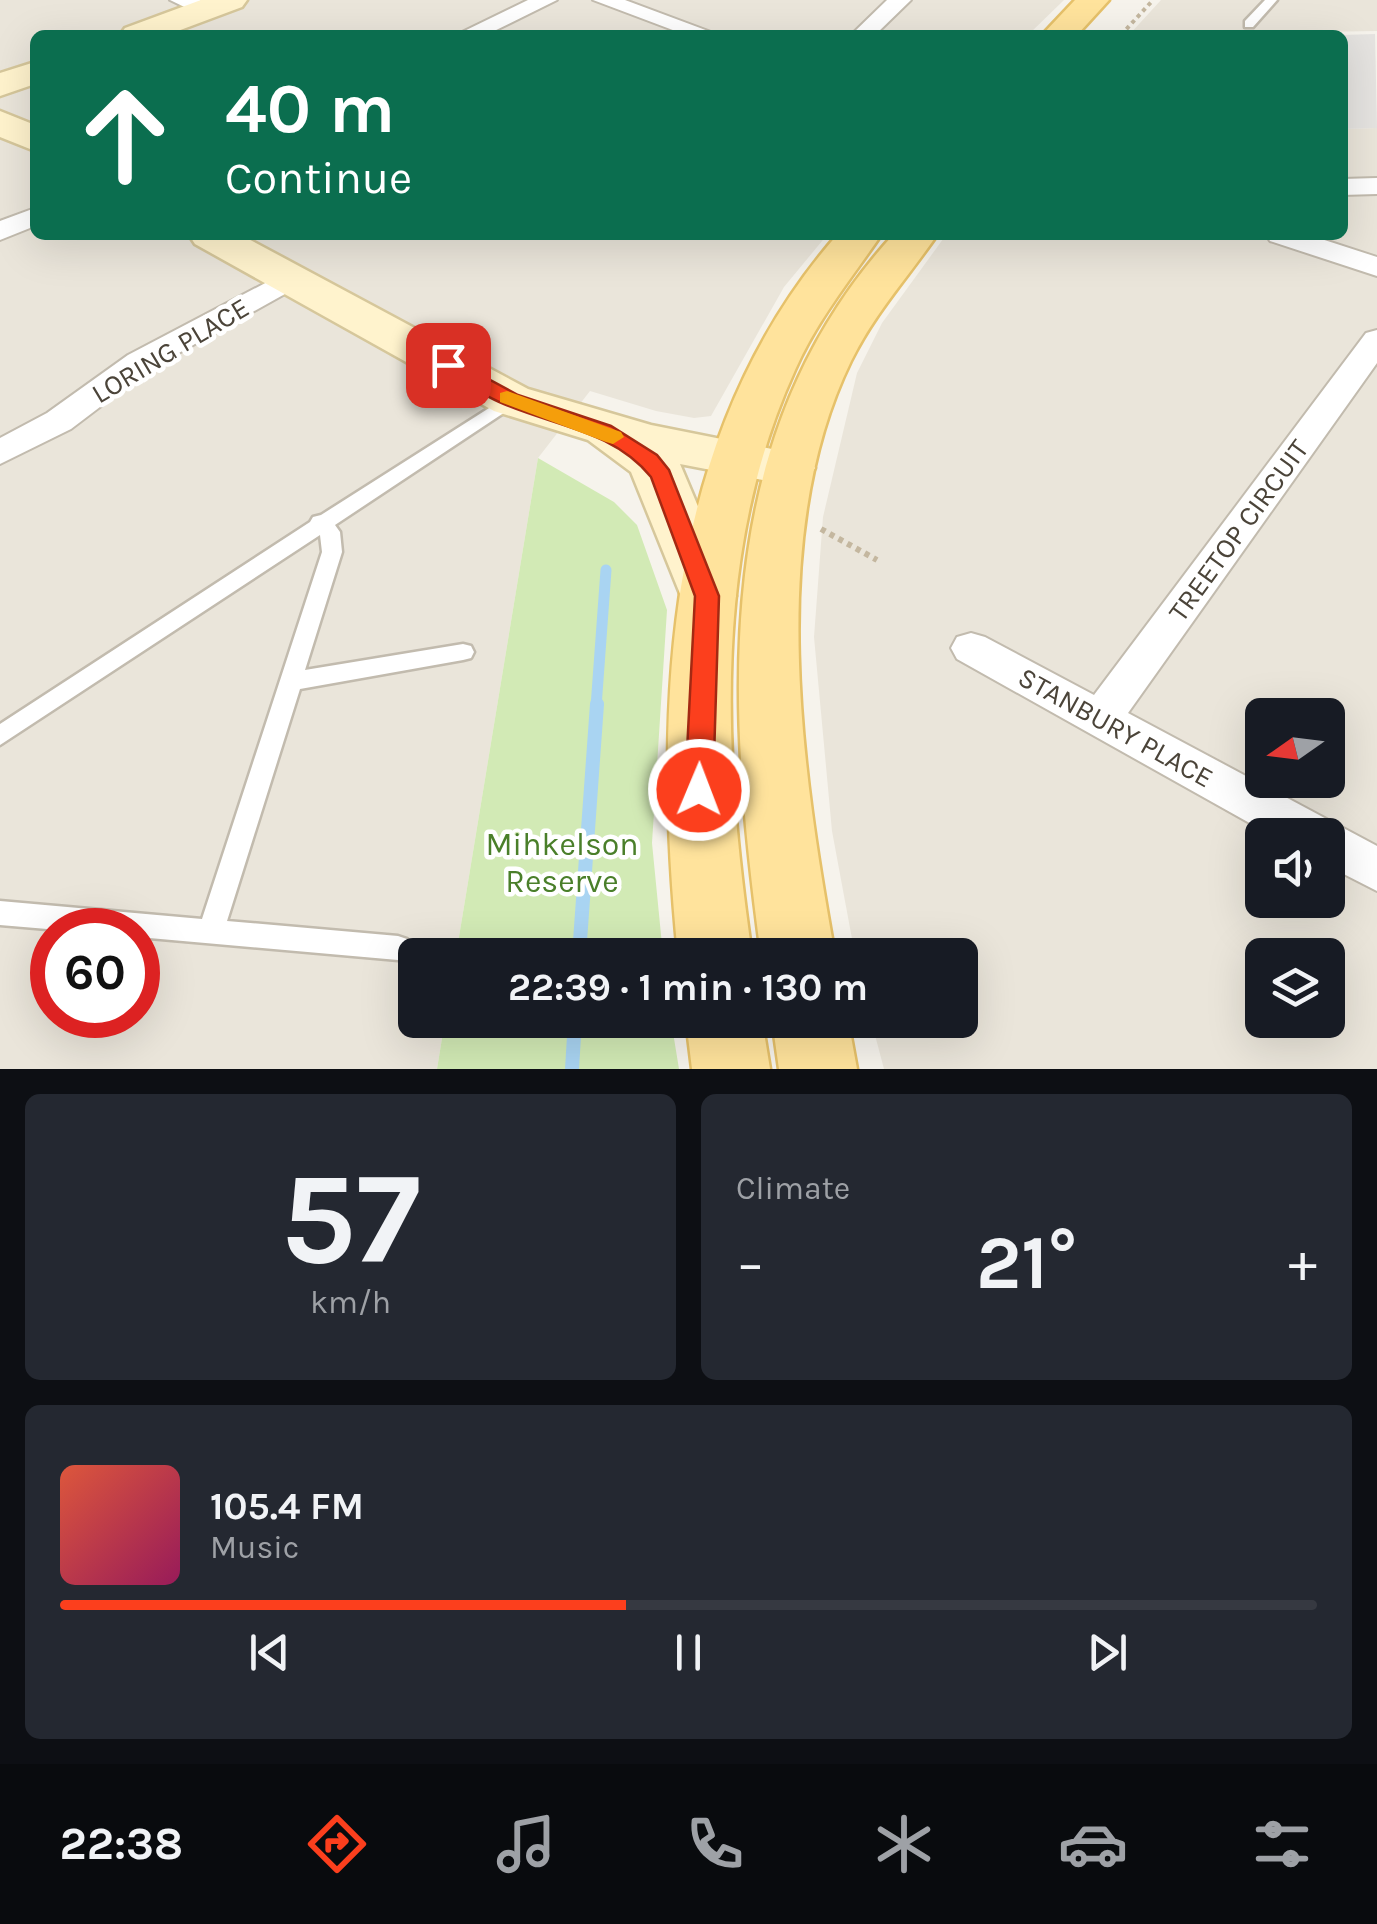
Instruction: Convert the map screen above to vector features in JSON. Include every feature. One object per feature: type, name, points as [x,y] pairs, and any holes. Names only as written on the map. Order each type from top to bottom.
[{"type":"main road","points":[[1076,30],[1109,20]]},
{"type":"main road","points":[[795,938],[782,862],[769,699],[773,592],[762,463],[778,348],[856,240]]},
{"type":"main road","points":[[712,938],[699,790],[707,596],[762,463],[862,305],[912,240]]},
{"type":"main road","points":[[727,1038],[731,1069]]},
{"type":"main road","points":[[813,1038],[818,1069]]},
{"type":"street","points":[[478,30],[546,0]]},
{"type":"street","points":[[604,0],[693,30]]},
{"type":"street","points":[[867,30],[900,0]]},
{"type":"street","points":[[148,30],[206,3]]},
{"type":"street","points":[[0,85],[30,74]]},
{"type":"street","points":[[0,122],[30,137]]},
{"type":"street","points":[[1348,187],[1377,186]]},
{"type":"street","points":[[0,231],[30,218]]},
{"type":"street","points":[[219,240],[511,400],[604,430],[762,463]]},
{"type":"street","points":[[1295,240],[1377,267]]},
{"type":"street","name":"LORING PLACE","points":[[0,453],[59,421],[139,362],[290,279]]},
{"type":"street","name":"TREETOP CIRCUIT","points":[[1100,719],[1377,340]]},
{"type":"street","points":[[604,430],[649,460],[661,475],[707,596]]},
{"type":"street","name":"STANBURY PLACE","points":[[971,648],[1282,818]]},
{"type":"street","points":[[1345,852],[1377,870]]},
{"type":"lane","points":[[1249,24],[1271,0]]},
{"type":"lane","points":[[0,736],[511,400]]},
{"type":"lane","points":[[210,932],[333,544],[330,532],[320,522]]},
{"type":"lane","points":[[292,681],[464,652]]},
{"type":"lane","points":[[0,913],[398,948]]},
{"type":"path","points":[[1109,20],[1153,0]]},
{"type":"path","points":[[810,538],[811,524],[877,560]]},
{"type":"shaded area","points":[[0,0],[1064,0],[1033,30],[30,30],[30,240],[823,240],[784,287],[711,416],[694,418],[656,411],[590,391],[538,458],[459,938],[398,938],[398,1038],[442,1038],[437,1069],[0,1069]]},
{"type":"shaded area","points":[[1161,0],[1377,0],[1377,31],[1134,30]]},
{"type":"shaded area","points":[[1375,34],[1377,128],[1348,129],[1348,35]]},
{"type":"shaded area","points":[[1377,128],[1377,1069],[884,1069],[876,1038],[978,1038],[978,938],[852,938],[832,831],[814,637],[823,517],[857,373],[882,323],[942,240],[1348,240],[1348,129]]},
{"type":"green space","name":"Mihkelson Reserve","points":[[538,458],[614,502],[637,525],[667,610],[652,843],[661,938],[459,938]]},
{"type":"green space","points":[[442,1038],[674,1038],[679,1069],[437,1069]]},
{"type":"waterway","points":[[596,707],[606,570]]},
{"type":"waterway","points":[[580,938],[597,704]]},
{"type":"waterway","points":[[572,1069],[574,1038]]},
{"type":"slow traffic","points":[[507,398],[604,430],[613,437]]},
{"type":"route","points":[[448,365],[511,400],[604,430],[649,460],[661,475],[707,596],[699,790]]}]
